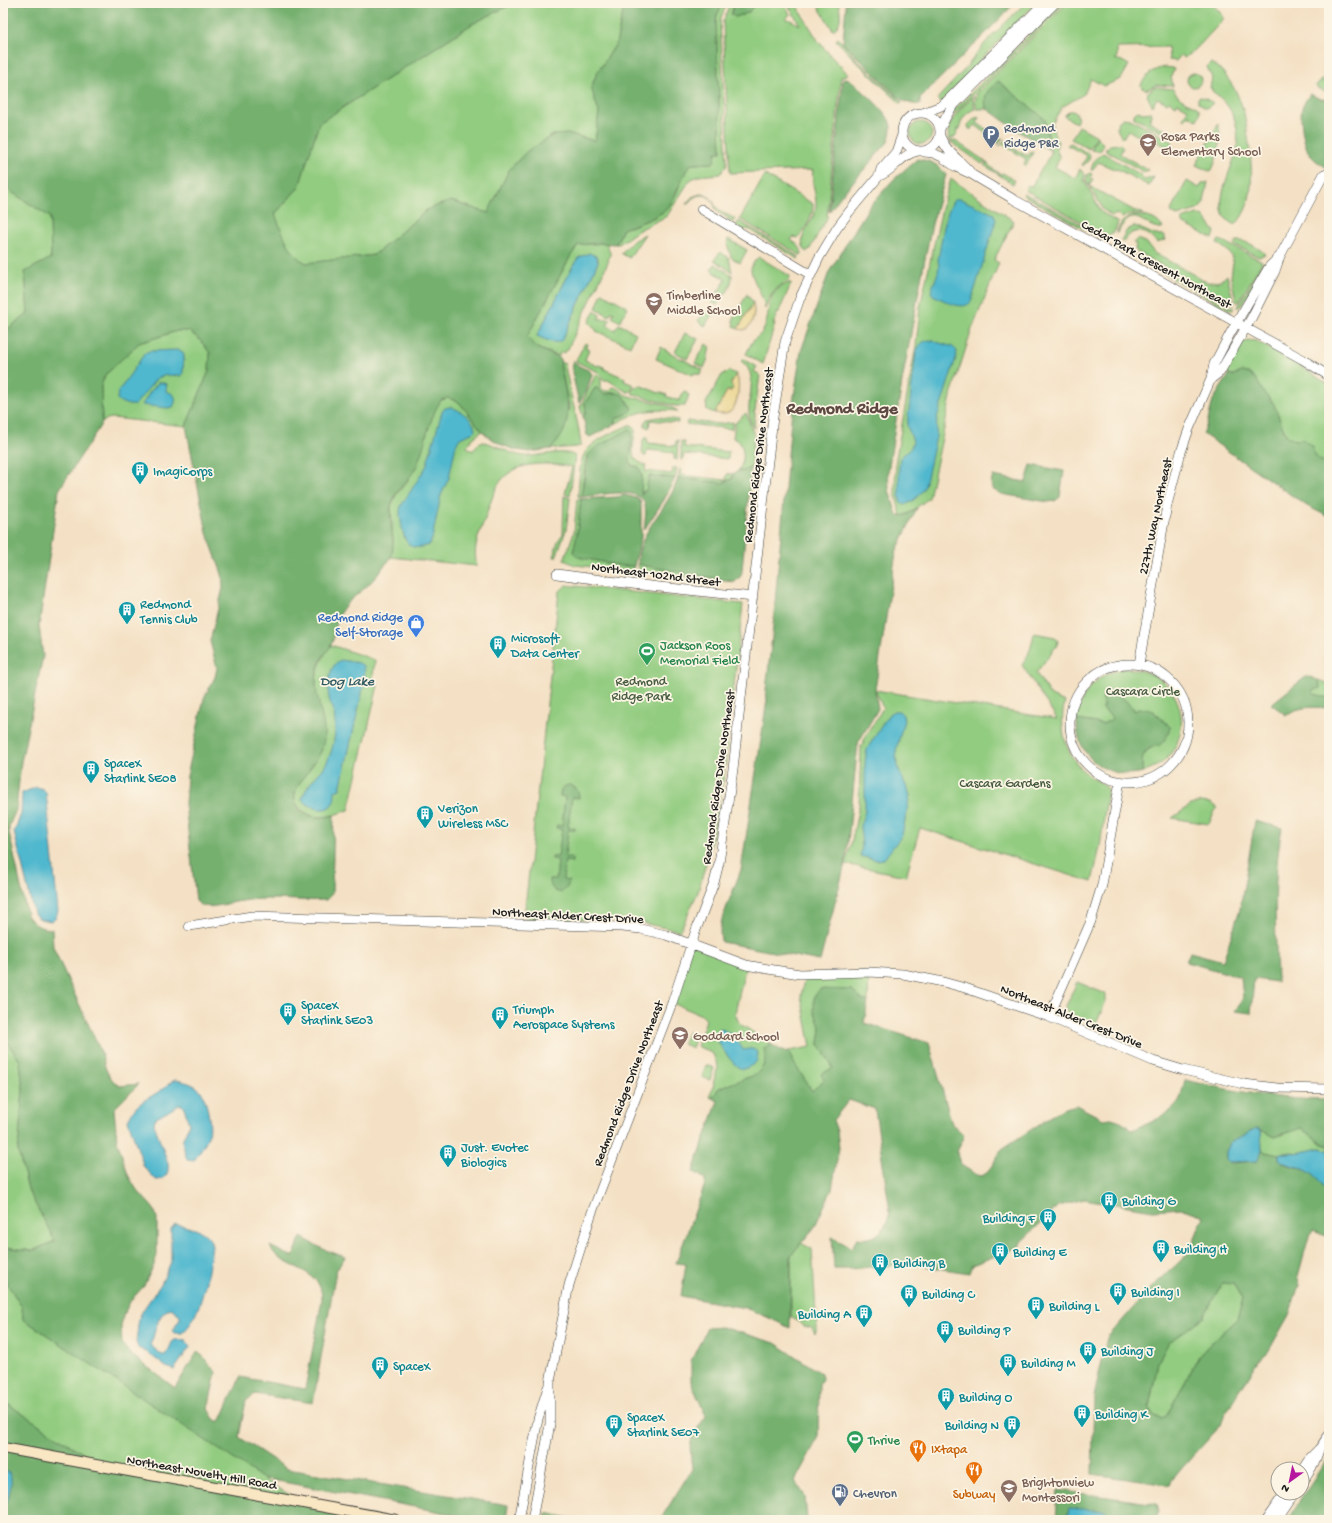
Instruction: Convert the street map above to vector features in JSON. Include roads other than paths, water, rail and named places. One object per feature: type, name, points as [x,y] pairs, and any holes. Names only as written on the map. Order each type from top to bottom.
[{"type":"main road","name":"Northeast Novelty Hill Road","points":[[3,1448],[396,1520]]},
{"type":"street","name":"Redmond Ridge Drive Northeast","points":[[532,1520],[550,1424],[550,1382],[569,1285],[589,1222],[651,1058],[714,883],[723,845],[734,769],[773,417],[785,342],[810,275],[848,212],[879,176],[881,169],[896,152],[907,121],[916,113],[923,113],[941,106],[946,102],[1044,3]]},
{"type":"street","name":"Redmond Ridge Drive Northeast","points":[[879,176],[886,174],[907,155],[936,145],[946,117],[952,107],[1055,3]]},
{"type":"street","points":[[923,113],[932,117],[938,124],[940,132]]},
{"type":"street","name":"Cedar Park Crescent Northeast","points":[[940,132],[945,147],[961,161],[971,174]]},
{"type":"street","points":[[902,135],[906,143],[911,148],[921,151]]},
{"type":"street","name":"Cedar Park Crescent Northeast","points":[[921,151],[933,153],[945,159],[956,167],[1236,322],[1329,376]]},
{"type":"street","name":"227th Way Northeast","points":[[1211,379],[1220,372],[1246,328],[1275,271],[1280,256],[1324,174]]},
{"type":"street","points":[[701,209],[810,275]]},
{"type":"street","name":"227th Way Northeast","points":[[1140,664],[1167,505],[1179,458],[1189,429],[1211,379],[1214,364],[1236,322],[1269,266],[1280,256]]},
{"type":"street","name":"Northeast 102nd Street","points":[[557,574],[753,597]]},
{"type":"street","points":[[1140,664],[1157,671],[1174,685],[1185,705],[1188,716],[1188,727],[1181,750],[1175,760],[1166,768],[1145,780],[1134,782],[1120,781],[1099,774],[1081,758],[1075,748],[1071,736],[1070,713],[1078,692],[1094,675],[1114,666],[1140,664]]},
{"type":"street","points":[[1049,1017],[1091,921],[1105,874],[1120,781]]},
{"type":"street","name":"Northeast Alder Crest Drive","points":[[189,926],[218,920],[252,916],[608,926],[641,929],[666,935],[746,965],[800,974],[869,972],[910,975],[965,988],[1049,1017],[1153,1061],[1183,1070],[1222,1080],[1264,1087],[1329,1089]]},
{"type":"street","name":"Redmond Ridge Drive Northeast","points":[[519,1520],[538,1420],[544,1395],[550,1382]]},
{"type":"street","points":[[1310,1470],[1320,1449],[1329,1435]]},
{"type":"street","points":[[1307,1461],[1320,1449]]},
{"type":"street","points":[[1266,1520],[1279,1501]]},
{"type":"street","points":[[1277,1520],[1290,1501]]},
{"type":"water","points":[[955,199],[960,199],[994,214],[996,220],[971,302],[963,306],[947,302],[933,295],[931,292],[939,268],[938,260],[946,219]]},
{"type":"water","points":[[589,253],[596,256],[598,262],[562,340],[559,342],[553,342],[537,336],[574,264],[578,258]]},
{"type":"water","points":[[930,340],[953,347],[957,351],[956,358],[937,418],[936,437],[925,486],[917,497],[905,505],[900,501],[899,495],[899,467],[900,458],[911,448],[913,441],[907,426],[916,352],[921,344]]},
{"type":"water","points":[[178,350],[183,352],[184,355],[183,372],[181,376],[167,375],[157,378],[135,405],[125,404],[117,399],[118,392],[145,353],[149,351]]},
{"type":"water","points":[[159,382],[167,384],[166,391],[175,397],[173,407],[167,408],[142,405],[150,392]]},
{"type":"water","points":[[451,407],[459,410],[470,419],[475,430],[472,433],[460,438],[456,445],[449,478],[441,495],[432,539],[429,545],[423,547],[410,546],[405,539],[402,528],[400,517],[401,506],[426,467],[442,412],[445,408]]},
{"type":"water","name":"Dog Lake","points":[[341,660],[359,663],[364,666],[365,680],[340,789],[335,791],[334,800],[330,807],[322,809],[308,805],[302,799],[308,787],[324,767],[333,747],[335,720],[328,693],[329,682],[331,671],[337,662]]},
{"type":"water","points":[[894,711],[899,711],[903,715],[904,720],[896,751],[897,766],[910,795],[902,835],[884,859],[876,860],[860,856],[862,846],[860,826],[865,811],[865,762],[867,749],[889,714]]},
{"type":"water","points":[[37,787],[46,792],[58,911],[56,917],[51,921],[40,919],[34,914],[14,832],[21,814],[22,793]]},
{"type":"water","points":[[721,1028],[736,1038],[743,1050],[751,1049],[756,1051],[758,1053],[757,1061],[744,1069],[737,1066],[718,1042],[716,1032]]},
{"type":"water","points":[[175,1080],[189,1083],[196,1086],[201,1091],[205,1099],[208,1112],[210,1130],[194,1161],[187,1160],[182,1141],[189,1124],[184,1107],[179,1105],[155,1119],[154,1124],[168,1163],[168,1172],[165,1177],[160,1180],[156,1180],[144,1167],[128,1120],[138,1105]]},
{"type":"water","points":[[1257,1128],[1261,1130],[1262,1151],[1257,1161],[1229,1162],[1226,1159],[1226,1152],[1230,1143]]},
{"type":"water","points":[[1321,1148],[1329,1151],[1329,1194],[1315,1176],[1305,1170],[1286,1164],[1279,1160],[1279,1155],[1282,1154],[1299,1153]]},
{"type":"water","points":[[175,1224],[198,1230],[207,1236],[212,1246],[203,1293],[195,1317],[182,1333],[174,1333],[172,1331],[180,1319],[180,1315],[171,1308],[166,1311],[159,1319],[150,1345],[162,1355],[165,1355],[172,1342],[176,1340],[186,1340],[190,1347],[174,1370],[166,1367],[148,1353],[138,1348],[136,1342],[139,1318],[161,1284],[171,1262],[171,1229]]},
{"type":"water","points":[[3,1470],[10,1473],[11,1487],[3,1514]]},
{"type":"water","points":[[1069,1508],[1105,1511],[1108,1514],[1108,1520],[1067,1520]]},
{"type":"water","points":[[1118,1512],[1131,1515],[1136,1520],[1114,1520],[1115,1513]]},
{"type":"place","name":"Redmond Ridge P&R","points":[[991,149]]},
{"type":"place","name":"Rosa Parks Elementary School","points":[[1148,157]]},
{"type":"place","name":"Timberline Middle School","points":[[654,316]]},
{"type":"place","name":"ImagiCorps","points":[[140,485]]},
{"type":"place","name":"Redmond Tennis Club","points":[[127,625]]},
{"type":"place","name":"Redmond Ridge Self-Storage","points":[[416,638]]},
{"type":"place","name":"Microsoft Data Center","points":[[498,659]]},
{"type":"place","name":"Jackson Roos Memorial Field","points":[[647,666]]},
{"type":"place","name":"SpaceX Starlink SE08","points":[[91,784]]},
{"type":"place","name":"Verizon Wireless MSC","points":[[425,829]]},
{"type":"place","name":"SpaceX Starlink SE03","points":[[288,1026]]},
{"type":"place","name":"Triumph Aerospace Systems","points":[[500,1030]]},
{"type":"place","name":"Goddard School","points":[[680,1050]]},
{"type":"place","name":"Just. Evotec Biologics","points":[[448,1168]]},
{"type":"place","name":"Building G","points":[[1109,1215]]},
{"type":"place","name":"Building F","points":[[1048,1232]]},
{"type":"place","name":"Building H","points":[[1161,1263]]},
{"type":"place","name":"Building E","points":[[1000,1266]]},
{"type":"place","name":"Building B","points":[[880,1277]]},
{"type":"place","name":"Building I","points":[[1118,1306]]},
{"type":"place","name":"Building C","points":[[909,1308]]},
{"type":"place","name":"Building L","points":[[1036,1320]]},
{"type":"place","name":"Building A","points":[[864,1328]]},
{"type":"place","name":"Building P","points":[[945,1344]]},
{"type":"place","name":"Building J","points":[[1088,1365]]},
{"type":"place","name":"Building M","points":[[1008,1377]]},
{"type":"place","name":"SpaceX","points":[[380,1380]]},
{"type":"place","name":"Building O","points":[[946,1411]]},
{"type":"place","name":"Building K","points":[[1082,1428]]},
{"type":"place","name":"SpaceX Starlink SE07","points":[[614,1438]]},
{"type":"place","name":"Building N","points":[[1012,1439]]},
{"type":"place","name":"Thrive","points":[[855,1454]]},
{"type":"place","name":"Ixtapa","points":[[918,1463]]},
{"type":"place","name":"Subway","points":[[974,1485]]},
{"type":"place","name":"Brightonview Montessori","points":[[1009,1503]]},
{"type":"place","name":"Chevron","points":[[840,1507]]},
{"type":"district","name":"Redmond Ridge","points":[[842,407]]},
{"type":"park label","name":"Redmond Ridge Park","points":[[641,688]]},
{"type":"park label","name":"Cascara Circle","points":[[1143,690]]},
{"type":"park label","name":"Cascara Gardens","points":[[1005,782]]}]
